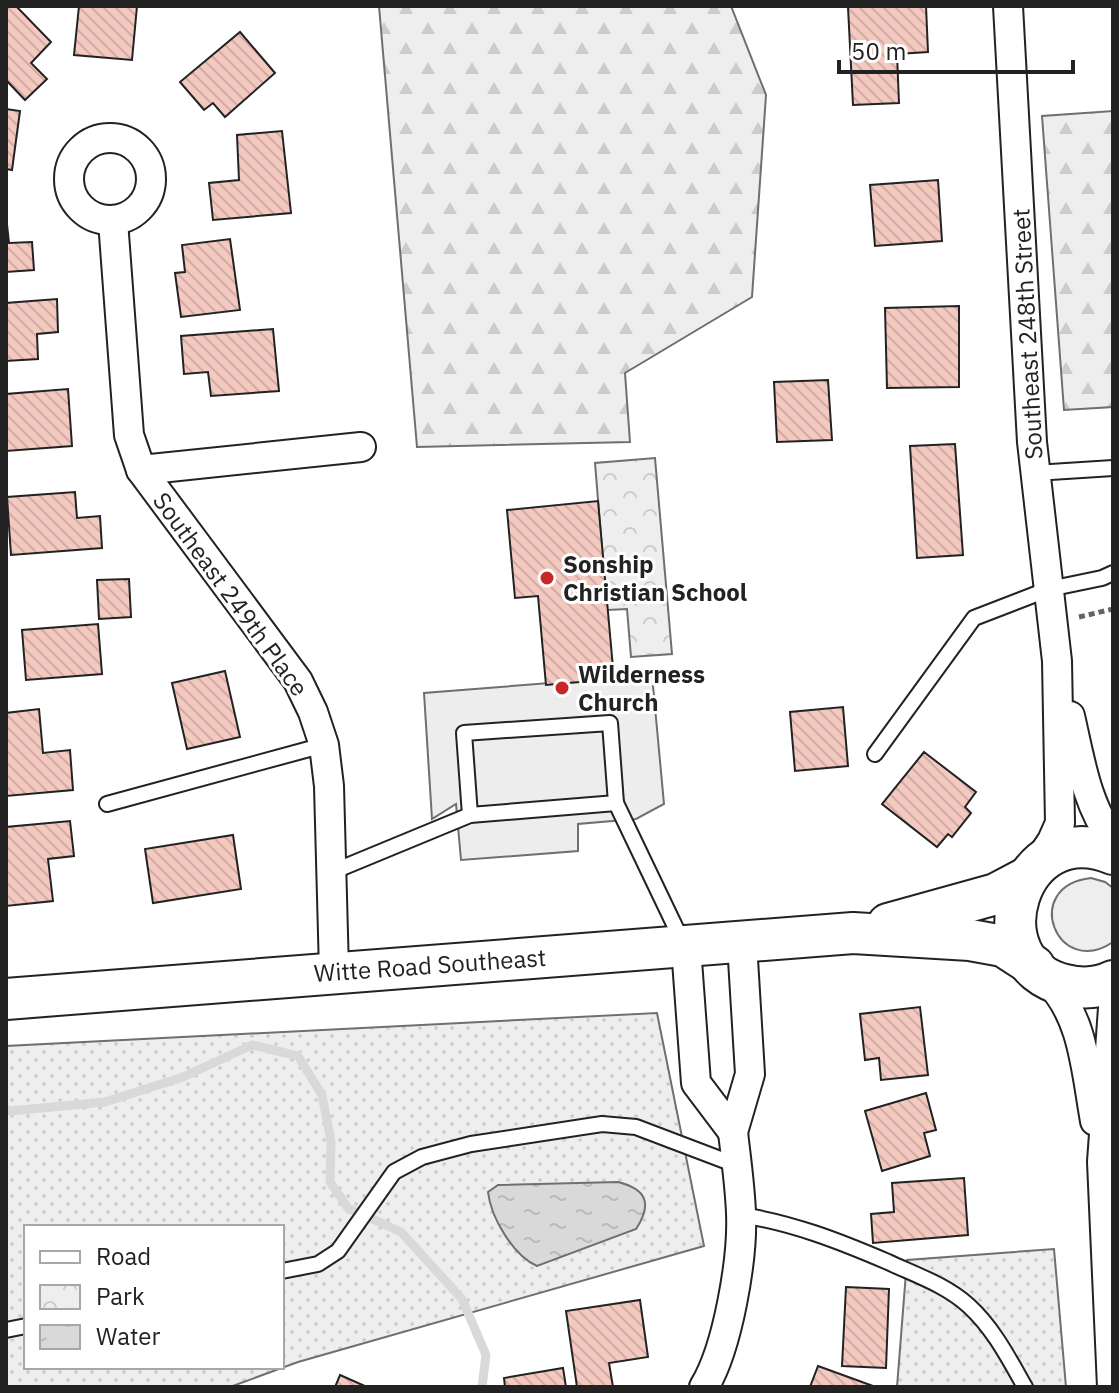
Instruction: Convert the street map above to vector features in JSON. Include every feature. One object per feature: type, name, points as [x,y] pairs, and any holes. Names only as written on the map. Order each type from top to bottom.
[{"type":"street","name":"Southeast 248th Street","points":[[1008,6],[1035,473],[1057,661],[1060,823],[1052,841],[1028,876]]},
{"type":"street","name":"Southeast 249th Place","points":[[113,221],[129,435],[141,470],[298,681],[324,745],[329,786],[334,971]]},
{"type":"street","points":[[141,470],[361,447]]},
{"type":"street","name":"Southeast 248th Street","points":[[1057,661],[1089,795],[1099,821],[1113,840]]},
{"type":"street","name":"Witte Road Southeast","points":[[853,933],[981,899],[1028,876],[1055,854],[1070,849],[1087,848],[1113,854]]},
{"type":"street","points":[[1028,876],[1018,893],[1014,915],[1016,936],[1025,956],[1062,994],[1079,1035],[1108,1197],[1112,1387]]},
{"type":"street","name":"Witte Road Southeast","points":[[6,999],[334,971],[853,933],[970,940],[1003,946],[1059,983],[1081,988],[1104,986],[1113,981]]},
{"type":"street","points":[[704,1387],[725,1339],[738,1256],[741,1215],[733,1132],[750,1074],[742,943]]},
{"type":"street","points":[[686,947],[696,1083],[733,1132]]},
{"type":"street","points":[[1102,1162],[1113,1008]]},
{"type":"lane","points":[[1035,473],[1113,468]]},
{"type":"lane","points":[[875,754],[974,618],[1049,589],[1113,573]]},
{"type":"lane","points":[[470,815],[464,733],[610,723],[616,803],[686,947]]},
{"type":"lane","points":[[107,804],[324,745]]},
{"type":"lane","points":[[332,872],[470,815],[616,803]]},
{"type":"lane","points":[[284,1271],[318,1264],[338,1251],[394,1172],[422,1157],[471,1144],[602,1124],[636,1127],[736,1165]]},
{"type":"lane","points":[[741,1215],[775,1220],[814,1232],[942,1286],[968,1305],[994,1334],[1025,1387]]},
{"type":"green space","points":[[379,6],[731,6],[766,95],[752,297],[625,373],[630,442],[417,447]]},
{"type":"green space","points":[[1113,111],[1113,407],[1064,410],[1042,116]]},
{"type":"green space","points":[[655,458],[672,654],[631,657],[627,609],[607,610],[595,463]]},
{"type":"green space","points":[[1091,878],[1113,888],[1113,942],[1093,950],[1076,949],[1063,941],[1054,927],[1052,912],[1057,897],[1069,885]]},
{"type":"green space","points":[[657,1013],[704,1246],[284,1367],[284,1225],[24,1225],[24,1369],[279,1369],[230,1387],[6,1387],[6,1046]]},
{"type":"green space","points":[[1054,1249],[1066,1387],[897,1387],[907,1260]]},
{"type":"shaded area","points":[[652,675],[664,804],[636,819],[578,824],[578,851],[461,860],[456,804],[432,819],[424,693]]},
{"type":"water","points":[[618,1182],[635,1189],[644,1198],[644,1212],[636,1229],[537,1266],[528,1261],[505,1235],[488,1192],[498,1185]]},
{"type":"building","points":[[6,6],[16,6],[51,42],[31,63],[47,79],[25,100],[6,80]]},
{"type":"building","points":[[79,6],[137,6],[132,60],[74,55]]},
{"type":"building","points":[[926,6],[928,52],[897,54],[899,103],[853,105],[848,7]]},
{"type":"building","points":[[240,32],[275,73],[225,117],[213,103],[204,110],[180,82]]},
{"type":"building","points":[[6,109],[20,111],[12,170],[6,169]]},
{"type":"building","points":[[282,131],[291,213],[213,220],[209,183],[239,180],[237,135]]},
{"type":"building","points":[[938,180],[942,241],[875,246],[870,185]]},
{"type":"building","points":[[6,215],[9,243],[32,242],[34,270],[6,272]]},
{"type":"building","points":[[230,239],[240,310],[181,317],[175,273],[185,272],[182,245]]},
{"type":"building","points":[[57,299],[58,332],[37,334],[38,359],[6,361],[6,303]]},
{"type":"building","points":[[959,306],[959,387],[887,388],[885,308]]},
{"type":"building","points":[[273,329],[279,391],[211,396],[208,372],[184,374],[181,336]]},
{"type":"building","points":[[828,380],[832,440],[777,442],[774,382]]},
{"type":"building","points":[[68,389],[72,446],[6,451],[6,394]]},
{"type":"building","points":[[955,444],[963,555],[917,558],[910,446]]},
{"type":"building","points":[[75,492],[77,518],[100,516],[102,548],[11,555],[7,497]]},
{"type":"building","points":[[598,501],[614,679],[546,685],[538,596],[515,598],[507,510]]},
{"type":"building","points":[[129,579],[131,617],[99,619],[97,580]]},
{"type":"building","points":[[98,624],[102,674],[26,680],[22,630]]},
{"type":"building","points":[[225,671],[240,737],[187,749],[172,683]]},
{"type":"building","points":[[843,707],[848,766],[795,771],[790,712]]},
{"type":"building","points":[[39,709],[43,753],[70,750],[73,790],[6,796],[6,713]]},
{"type":"building","points":[[924,752],[976,792],[965,807],[971,813],[952,837],[948,834],[937,847],[882,804]]},
{"type":"building","points":[[70,821],[74,856],[48,859],[53,901],[6,906],[6,827]]},
{"type":"building","points":[[233,835],[241,889],[153,903],[145,849]]},
{"type":"building","points":[[920,1007],[928,1075],[881,1080],[879,1058],[865,1060],[860,1014]]},
{"type":"building","points":[[926,1093],[936,1130],[924,1133],[930,1156],[882,1171],[865,1111]]},
{"type":"building","points":[[964,1178],[968,1235],[873,1243],[871,1214],[894,1212],[892,1183]]},
{"type":"building","points":[[846,1287],[889,1289],[886,1368],[842,1366]]},
{"type":"building","points":[[640,1300],[648,1357],[609,1363],[613,1387],[577,1387],[566,1311]]},
{"type":"building","points":[[818,1366],[873,1386],[873,1387],[810,1387]]},
{"type":"building","points":[[563,1368],[566,1387],[505,1387],[504,1378]]},
{"type":"building","points":[[340,1375],[367,1387],[335,1387]]},
{"type":"waterway","points":[[6,1109],[105,1102],[183,1077],[252,1045],[298,1056],[322,1095],[331,1141],[330,1182],[348,1208],[401,1232],[462,1299],[486,1355],[482,1387]]},
{"type":"place","name":"Sonship Christian School","points":[[547,578]]},
{"type":"place","name":"Wilderness Church","points":[[562,688]]}]
